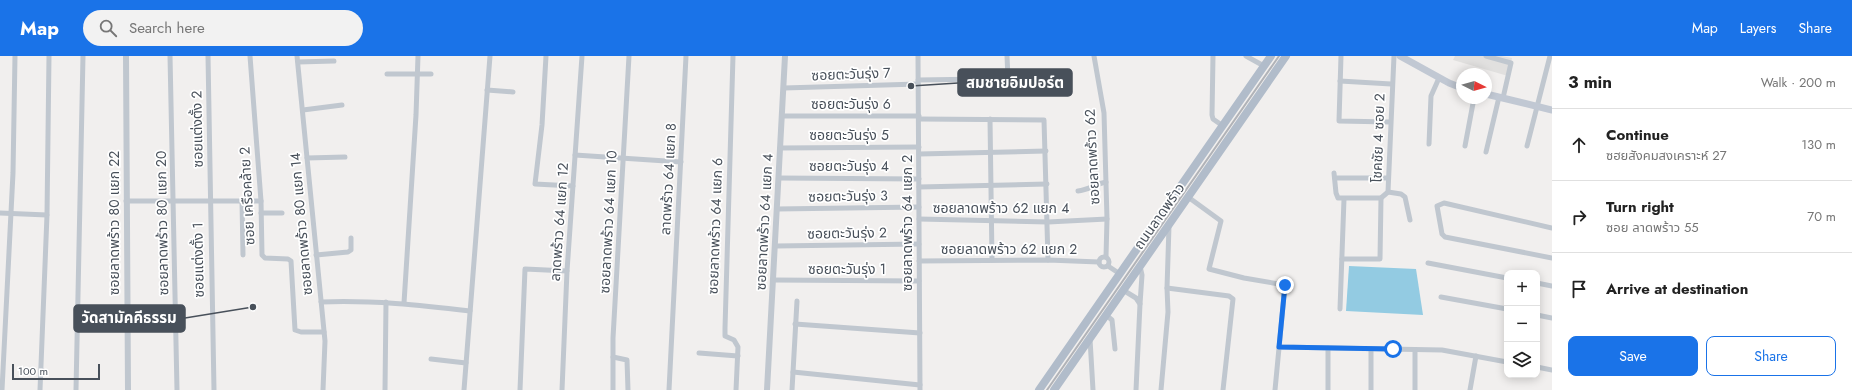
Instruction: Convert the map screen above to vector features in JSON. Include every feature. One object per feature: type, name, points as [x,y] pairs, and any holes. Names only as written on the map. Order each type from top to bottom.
[{"type":"main road","name":"ถนนลาดพร้าว","points":[[1039,390],[1271,56]]},
{"type":"main road","name":"ถนนลาดพร้าว","points":[[1054,390],[1286,56]]},
{"type":"main road","points":[[1400,56],[1439,78],[1456,85]]},
{"type":"main road","points":[[1492,96],[1552,110]]},
{"type":"main road","points":[[1179,190],[1188,197]]},
{"type":"street","points":[[2,390],[12,214],[15,56]]},
{"type":"street","points":[[40,390],[47,214],[49,56]]},
{"type":"street","points":[[76,390],[83,56]]},
{"type":"street","name":"ซอยลาดพร้าว 80 แยก 22","points":[[126,56],[128,390]]},
{"type":"street","name":"ซอยลาดพร้าว 80 แยก 20","points":[[170,56],[177,390]]},
{"type":"street","name":"ซอยแต่งตั้ง 2","points":[[208,56],[210,201]]},
{"type":"street","name":"ซอย เครือคล้าย 2","points":[[250,56],[263,257],[288,259],[291,261],[295,330],[301,332],[324,332]]},
{"type":"street","name":"ซอยลาดพร้าว 80 แยก 14","points":[[297,56],[324,332],[324,390]]},
{"type":"street","points":[[404,303],[419,74],[418,56]]},
{"type":"street","points":[[464,390],[490,56]]},
{"type":"street","points":[[546,56],[542,124],[535,184],[573,186]]},
{"type":"street","name":"ลาดพร้าว 64 แยก 12","points":[[562,390],[567,271],[582,56]]},
{"type":"street","name":"ซอยลาดพร้าว 64 แยก 10","points":[[613,390],[613,357],[629,56]]},
{"type":"street","name":"ลาดพร้าว 64 แยก 8","points":[[670,390],[673,302],[686,56]]},
{"type":"street","name":"ซอยลาดพร้าว 64 แยก 6","points":[[733,56],[725,328],[726,336],[734,340],[738,347],[736,390]]},
{"type":"street","name":"ซอยลาดพร้าว 64 แยก 4","points":[[767,390],[776,246],[785,56]]},
{"type":"street","name":"ซอยลาดพร้าว 64 แยก 2","points":[[918,56],[920,387]]},
{"type":"street","points":[[1008,56],[1008,78]]},
{"type":"street","name":"ซอยลาดพร้าว 62","points":[[1094,56],[1104,113],[1107,219],[1106,257],[1109,261],[1108,266]]},
{"type":"street","points":[[1214,56],[1212,115],[1213,119],[1223,126]]},
{"type":"street","points":[[1246,56],[1264,66]]},
{"type":"street","points":[[1341,56],[1339,121],[1390,122]]},
{"type":"street","name":"โชคชัย 4 ซอย 2","points":[[1344,198],[1381,198],[1388,192],[1391,84],[1394,56]]},
{"type":"street","points":[[1486,56],[1511,63],[1486,152]]},
{"type":"street","points":[[1527,146],[1550,56]]},
{"type":"street","points":[[298,62],[334,61]]},
{"type":"street","points":[[387,74],[431,74]]},
{"type":"street","name":"ซอยตะวันรุ่ง 7","points":[[784,88],[1008,78],[1051,78]]},
{"type":"street","points":[[1428,144],[1431,96],[1439,78]]},
{"type":"street","points":[[1340,81],[1391,84]]},
{"type":"street","points":[[487,90],[514,92]]},
{"type":"street","points":[[1465,146],[1473,104]]},
{"type":"street","points":[[302,110],[342,106]]},
{"type":"street","name":"ซอยตะวันรุ่ง 6","points":[[783,116],[1044,120],[1046,150]]},
{"type":"street","points":[[990,119],[992,260]]},
{"type":"street","name":"ซอยตะวันรุ่ง 5","points":[[780,148],[919,147]]},
{"type":"street","points":[[919,154],[1046,150],[1048,260]]},
{"type":"street","points":[[575,155],[681,162]]},
{"type":"street","points":[[307,158],[345,157]]},
{"type":"street","points":[[1340,309],[1344,198],[1337,196],[1335,176],[1388,178]]},
{"type":"street","name":"ซอยตะวันรุ่ง 4","points":[[779,178],[919,179]]},
{"type":"street","points":[[1078,191],[1087,190],[1095,185],[1106,182]]},
{"type":"street","points":[[919,187],[1047,184]]},
{"type":"street","points":[[1388,192],[1401,194],[1405,197],[1410,220]]},
{"type":"street","points":[[1188,197],[1221,221],[1209,269],[1244,278],[1285,285],[1275,390]]},
{"type":"street","points":[[1342,259],[1380,259],[1381,198]]},
{"type":"street","points":[[126,201],[260,201]]},
{"type":"street","name":"ซอยแต่งตั้ง 1","points":[[210,201],[214,390]]},
{"type":"street","points":[[242,201],[243,255]]},
{"type":"street","points":[[1552,228],[1444,203],[1438,204],[1437,208],[1442,234],[1445,237],[1552,258]]},
{"type":"street","name":"ซอยตะวันรุ่ง 3","points":[[777,209],[919,208]]},
{"type":"street","points":[[0,213],[47,214]]},
{"type":"street","points":[[261,213],[282,213]]},
{"type":"street","name":"ซอยลาดพร้าว 62 แยก 4","points":[[919,219],[991,222],[1048,222],[1107,219]]},
{"type":"street","points":[[1161,390],[1168,312],[1166,288],[1169,225]]},
{"type":"street","points":[[316,255],[348,252],[351,247],[351,238]]},
{"type":"street","name":"ซอยตะวันรุ่ง 2","points":[[776,246],[919,244]]},
{"type":"street","points":[[1106,257],[1101,258],[1099,262],[1101,267],[1108,266],[1120,274]]},
{"type":"street","name":"ซอยลาดพร้าว 62 แยก 2","points":[[919,261],[1048,260],[1099,262]]},
{"type":"street","points":[[1428,263],[1504,277]]},
{"type":"street","points":[[1136,390],[1142,275],[1140,266]]},
{"type":"street","points":[[520,390],[525,269],[567,271]]},
{"type":"street","name":"ซอยตะวันรุ่ง 1","points":[[774,280],[919,281]]},
{"type":"street","points":[[1540,284],[1552,286]]},
{"type":"street","points":[[1166,288],[1229,296],[1233,300],[1223,390]]},
{"type":"street","points":[[1123,290],[1136,298],[1140,304]]},
{"type":"street","points":[[1440,297],[1504,308]]},
{"type":"street","points":[[792,390],[797,301]]},
{"type":"street","points":[[321,302],[404,303],[470,311]]},
{"type":"street","points":[[385,390],[386,302]]},
{"type":"street","points":[[1106,315],[1112,320],[1115,349]]},
{"type":"street","points":[[1540,316],[1552,318]]},
{"type":"street","points":[[795,324],[920,333]]},
{"type":"street","points":[[1090,338],[1093,390]]},
{"type":"street","points":[[1279,347],[1442,350],[1504,361]]},
{"type":"street","points":[[1328,348],[1328,390]]},
{"type":"street","points":[[1371,349],[1371,390]]},
{"type":"street","points":[[1415,350],[1415,390]]},
{"type":"street","points":[[699,353],[738,356]]},
{"type":"street","points":[[1470,390],[1476,356]]},
{"type":"street","points":[[613,357],[627,360],[628,390]]},
{"type":"street","points":[[431,360],[466,363]]},
{"type":"street","points":[[1540,368],[1552,370]]},
{"type":"street","points":[[793,372],[920,387]]},
{"type":"shaded area","points":[[1455,56],[1501,56],[1512,58],[1508,76],[1492,71],[1492,68],[1480,68],[1453,60]]},
{"type":"water","points":[[1349,266],[1416,269],[1423,315],[1346,311]]},
{"type":"railway","points":[[1047,390],[1279,56]]},
{"type":"place","name":"สมชายอิมปอร์ต","points":[[911,86]]},
{"type":"place","name":"วัดสามัคคีธรรม","points":[[253,307]]},
{"type":"route","points":[[1285,285],[1279,347],[1393,349]]}]
